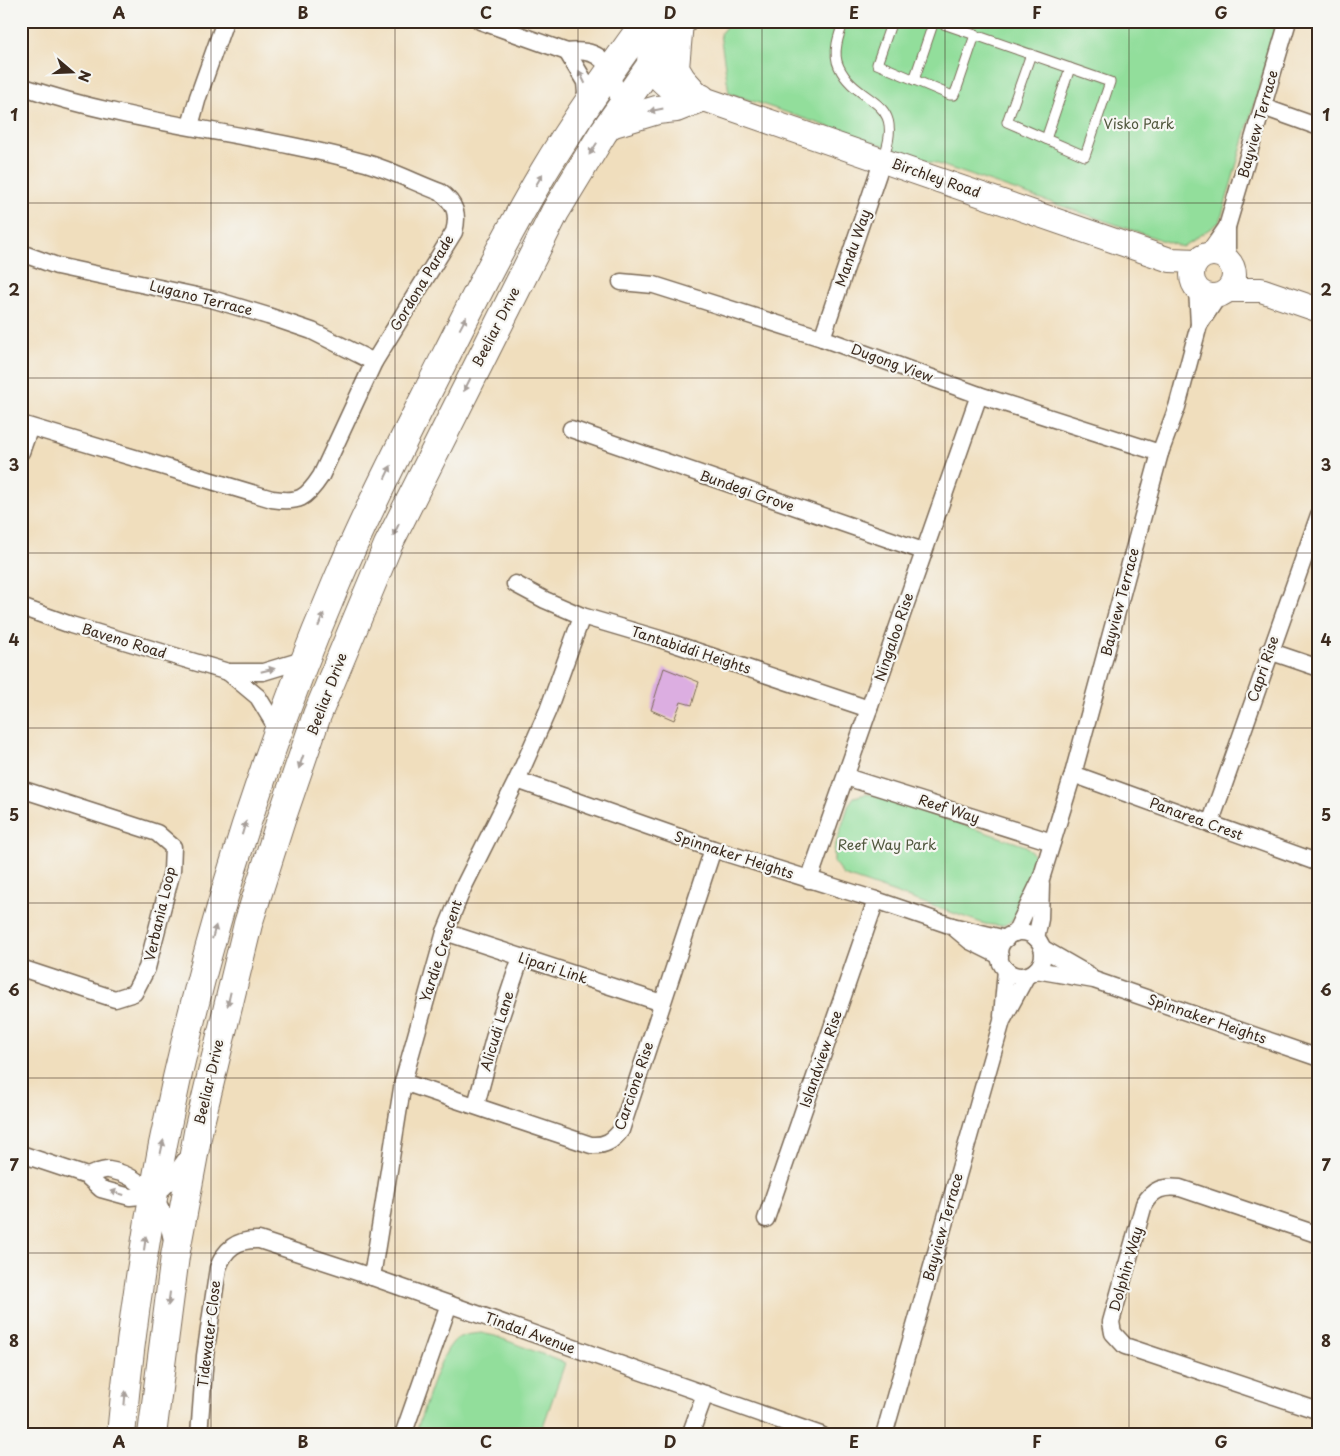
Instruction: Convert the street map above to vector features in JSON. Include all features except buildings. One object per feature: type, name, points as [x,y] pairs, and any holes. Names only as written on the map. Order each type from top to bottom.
[{"type":"highway","points":[[121,1435],[128,1361],[152,1194],[183,1049],[230,875],[278,730],[336,582],[372,505],[477,297],[542,175],[587,104],[646,21]]},
{"type":"highway","name":"Beeliar Drive","points":[[152,1435],[175,1256],[194,1147],[246,933],[281,820],[318,715],[366,596],[414,492],[530,260],[576,175],[681,22]]},
{"type":"highway","points":[[616,115],[676,108],[701,98]]},
{"type":"highway","points":[[477,297],[487,303],[493,300],[554,192],[576,175]]},
{"type":"street","points":[[190,126],[198,97],[225,21]]},
{"type":"street","points":[[649,67],[652,21]]},
{"type":"street","name":"Bayview Terrace","points":[[1011,936],[1041,879],[1073,774],[1160,453],[1177,407],[1213,274],[1288,21]]},
{"type":"street","points":[[486,22],[567,52],[579,51],[596,54],[603,59],[610,71],[616,115]]},
{"type":"street","name":"Birchley Road","points":[[681,22],[677,68],[683,78],[701,98]]},
{"type":"street","points":[[567,52],[583,78],[587,104]]},
{"type":"street","name":"Birchley Road","points":[[649,67],[672,91],[701,98],[883,159],[1170,260],[1319,310]]},
{"type":"street","name":"Gordona Parade","points":[[21,86],[111,112],[190,126],[368,164],[440,192],[450,200],[457,220],[454,232],[374,362],[321,476],[311,491],[295,501],[272,499],[26,425]]},
{"type":"street","points":[[1263,107],[1319,128]]},
{"type":"street","name":"Mandu Way","points":[[822,338],[883,159]]},
{"type":"street","name":"Lugano Terrace","points":[[21,253],[58,266],[215,300],[268,316],[312,331],[374,362]]},
{"type":"street","name":"Bayview Terrace","points":[[1199,325],[1213,274]]},
{"type":"street","name":"Dugong View","points":[[621,282],[654,285],[822,338],[979,394],[1160,453]]},
{"type":"street","name":"Ningaloo Rise","points":[[809,880],[979,394]]},
{"type":"street","points":[[21,452],[26,425]]},
{"type":"street","name":"Bundegi Grove","points":[[571,429],[923,551]]},
{"type":"street","name":"Capri Rise","points":[[1210,824],[1269,651],[1319,515]]},
{"type":"street","name":"Tantabiddi Heights","points":[[515,584],[582,616],[660,639],[869,709]]},
{"type":"street","name":"Baveno Road","points":[[21,607],[71,625],[228,672],[262,672],[306,659]]},
{"type":"street","name":"Yardie Crescent","points":[[372,1277],[403,1082],[445,932],[463,888],[517,780],[548,710],[582,616]]},
{"type":"street","points":[[1269,651],[1319,668]]},
{"type":"street","name":"Baveno Road","points":[[228,672],[258,697],[278,730]]},
{"type":"street","name":"Panarea Crest","points":[[1073,774],[1319,863]]},
{"type":"street","name":"Reef Way","points":[[846,776],[1052,842]]},
{"type":"street","name":"Spinnaker Heights","points":[[517,780],[713,849],[952,926],[1011,936]]},
{"type":"street","name":"Verbania Loop","points":[[21,789],[157,833],[173,848],[172,871],[148,968],[134,993],[115,999],[21,968]]},
{"type":"street","name":"Carcione Rise","points":[[403,1082],[591,1145],[600,1146],[608,1142],[621,1130],[713,849]]},
{"type":"street","name":"Bayview Terrace","points":[[1039,943],[1041,879]]},
{"type":"street","name":"Islandview Rise","points":[[766,1219],[876,900]]},
{"type":"street","name":"Spinnaker Heights","points":[[952,926],[970,941],[1003,963]]},
{"type":"street","name":"Lipari Link","points":[[445,932],[662,1003]]},
{"type":"street","points":[[1026,933],[1039,943],[1041,962],[1031,972],[1016,975],[1003,963],[1001,946],[1011,936],[1026,933]]},
{"type":"street","name":"Spinnaker Heights","points":[[1039,943],[1080,968],[1094,980]]},
{"type":"street","name":"Alicudi Lane","points":[[476,1105],[496,1031],[520,957]]},
{"type":"street","name":"Bayview Terrace","points":[[884,1435],[1002,1020],[1003,963]]},
{"type":"street","name":"Bayview Terrace","points":[[1002,1020],[1031,972]]},
{"type":"street","name":"Spinnaker Heights","points":[[1031,972],[1094,980],[1319,1058]]},
{"type":"street","points":[[21,1154],[87,1176],[101,1189],[130,1197],[152,1194],[172,1180],[194,1147]]},
{"type":"street","name":"Dolphin Way","points":[[1319,1235],[1180,1188],[1170,1187],[1155,1190],[1144,1204],[1112,1322],[1113,1333],[1125,1346],[1319,1410]]},
{"type":"street","points":[[152,1194],[165,1215],[175,1256]]},
{"type":"street","name":"Tindal Avenue","points":[[238,1242],[259,1240],[372,1277],[821,1435]]},
{"type":"street","name":"Tidewater Close","points":[[199,1435],[205,1356],[218,1268],[222,1256],[238,1242]]},
{"type":"street","points":[[403,1435],[449,1304]]},
{"type":"street","points":[[690,1435],[704,1394]]},
{"type":"lane","points":[[844,21],[836,45],[838,66],[854,86],[875,101],[886,114],[889,123],[890,142],[883,159]]},
{"type":"lane","points":[[892,21],[877,64],[954,95],[976,35]]},
{"type":"lane","points":[[914,80],[935,21],[1031,54],[1110,82],[1085,156],[1007,122],[1031,54]]},
{"type":"lane","points":[[1046,139],[1070,68]]},
{"type":"green space","name":"Visko Park","points":[[731,21],[1278,21],[1220,222],[1182,247],[729,93],[720,34]]},
{"type":"green space","name":"Reef Way Park","points":[[866,794],[875,795],[1026,846],[1035,857],[1037,867],[1028,893],[1015,917],[1005,925],[985,924],[843,875],[834,862],[834,850],[849,804],[854,797]]},
{"type":"green space","points":[[481,1333],[495,1336],[565,1363],[540,1435],[415,1435],[427,1398],[451,1344],[458,1338]]}]
